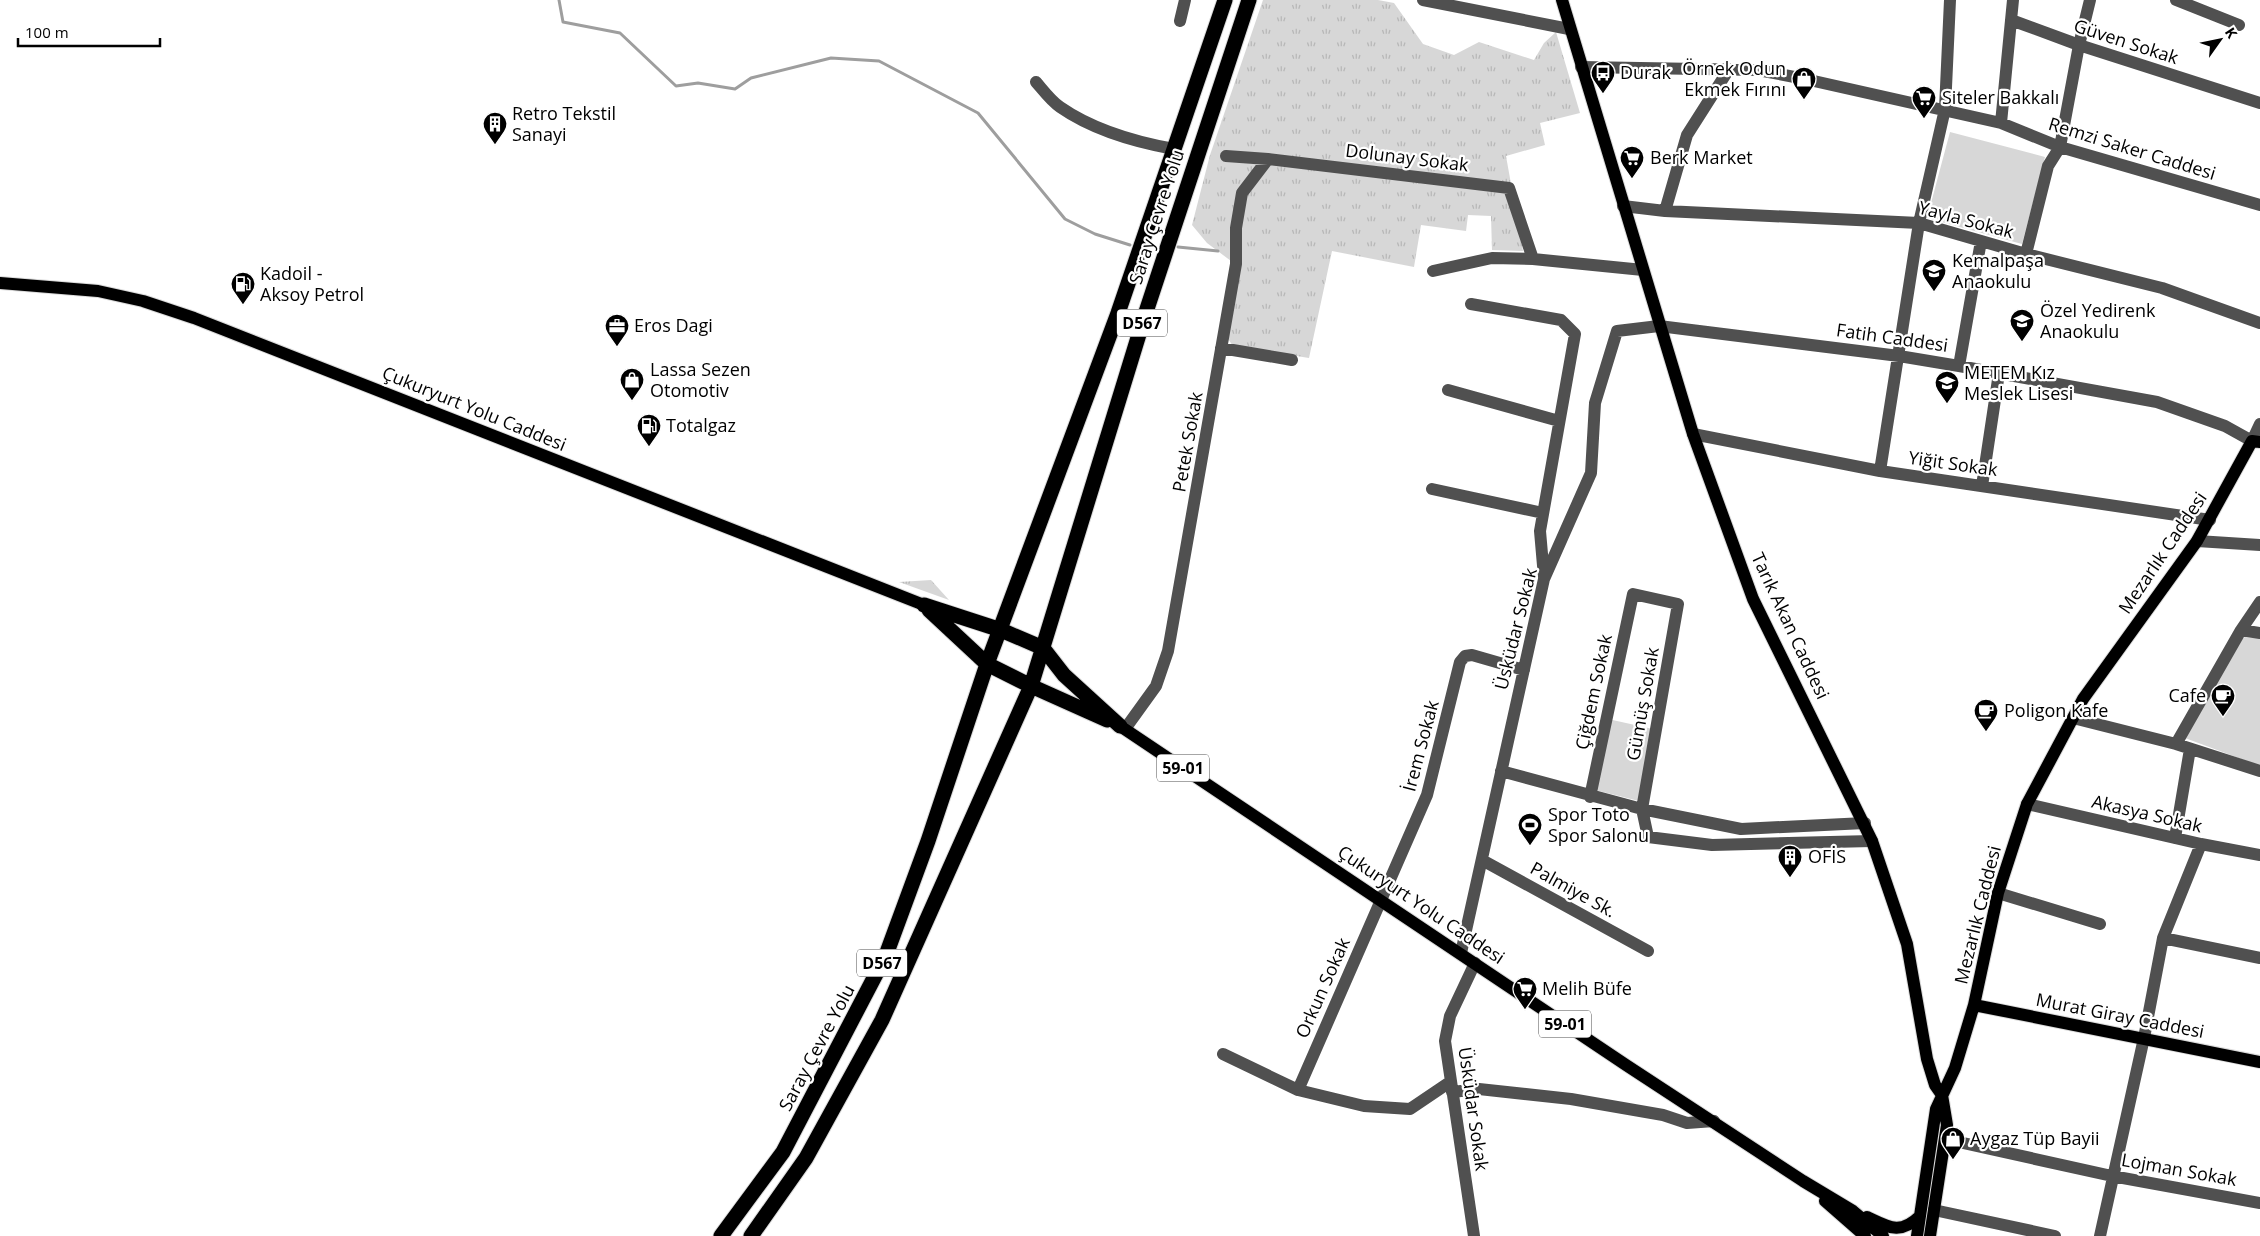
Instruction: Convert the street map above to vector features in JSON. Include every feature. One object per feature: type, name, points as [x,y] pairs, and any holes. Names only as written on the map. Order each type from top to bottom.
[{"type":"highway","name":"Saray Çevre Yolu","points":[[1001,630],[1118,313],[1225,0]]},
{"type":"highway","name":"Saray Çevre Yolu","points":[[1043,648],[1144,318],[1249,0]]},
{"type":"highway","points":[[924,605],[1001,630],[1043,648]]},
{"type":"highway","points":[[924,605],[987,664],[1122,727]]},
{"type":"highway","name":"D567","points":[[987,664],[1001,630]]},
{"type":"highway","name":"D567","points":[[751,1236],[806,1158],[882,1020],[1031,686],[1043,648]]},
{"type":"highway","name":"59-01","points":[[1043,648],[1064,674],[1122,727]]},
{"type":"highway","name":"Saray Çevre Yolu","points":[[721,1236],[783,1152],[886,955],[928,841],[987,664]]},
{"type":"main road","name":"Tarık Akan Caddesi","points":[[1562,0],[1693,434],[1754,599],[1872,841],[1907,944],[1927,1060],[1936,1085],[1942,1095]]},
{"type":"main road","name":"Çukuryurt Yolu Caddesi","points":[[0,283],[98,291],[142,301],[194,318],[924,605]]},
{"type":"main road","name":"Mezarlık Caddesi","points":[[1942,1095],[1952,1078],[1974,1005],[1998,893],[2027,804],[2083,699],[2197,541],[2256,441]]},
{"type":"main road","name":"Çukuryurt Yolu Caddesi","points":[[1122,727],[1803,1180],[1853,1210],[1896,1229],[1909,1226],[1920,1216]]},
{"type":"main road","name":"Murat Giray Caddesi","points":[[1974,1005],[2260,1062]]},
{"type":"main road","points":[[1930,1236],[1947,1125],[1942,1095]]},
{"type":"main road","points":[[1917,1236],[1933,1122],[1942,1095]]},
{"type":"main road","name":"Çukuryurt Yolu Caddesi","points":[[1803,1180],[1862,1234]]},
{"type":"main road","name":"Çukuryurt Yolu Caddesi","points":[[1853,1210],[1883,1236]]},
{"type":"street","points":[[1180,21],[1185,0]]},
{"type":"street","points":[[1423,0],[1570,29]]},
{"type":"street","points":[[1880,471],[1900,356],[1919,223],[1945,109],[1950,0]]},
{"type":"street","points":[[2001,123],[2013,0]]},
{"type":"street","points":[[2026,254],[2048,166],[2060,147],[2079,45],[2090,0]]},
{"type":"street","points":[[2176,0],[2239,25]]},
{"type":"street","name":"Güven Sokak","points":[[2011,20],[2079,45],[2260,103]]},
{"type":"street","name":"Remzi Saker Caddesi","points":[[1581,67],[1758,70],[1945,109],[2001,123],[2060,147],[2260,205]]},
{"type":"street","points":[[1665,211],[1686,135],[1729,69]]},
{"type":"street","points":[[1036,82],[1058,106],[1082,120],[1136,142],[1174,149]]},
{"type":"street","name":"Dolunay Sokak","points":[[1226,156],[1268,159],[1509,188],[1532,259]]},
{"type":"street","name":"Petek Sokak","points":[[1122,727],[1156,686],[1168,651],[1236,264],[1236,228],[1242,193],[1268,159]]},
{"type":"street","name":"Yayla Sokak","points":[[1623,206],[1665,211],[1919,223],[2026,254],[2162,288],[2260,323]]},
{"type":"street","points":[[1959,366],[1981,241]]},
{"type":"street","points":[[1433,271],[1492,258],[1532,259],[1643,270]]},
{"type":"street","points":[[1471,304],[1561,320],[1575,334],[1540,531],[1544,579]]},
{"type":"street","name":"Fatih Caddesi","points":[[1659,326],[1900,356],[2157,402],[2225,426],[2256,441]]},
{"type":"street","name":"Üsküdar Sokak","points":[[1461,953],[1544,579],[1591,473],[1594,403],[1617,331],[1659,326]]},
{"type":"street","points":[[1221,348],[1292,360]]},
{"type":"street","points":[[1982,486],[1999,374]]},
{"type":"street","points":[[1448,390],[1559,421]]},
{"type":"street","name":"Mezarlık Caddesi","points":[[2256,441],[2260,424]]},
{"type":"street","name":"Yiğit Sokak","points":[[1693,434],[1880,471],[2210,520]]},
{"type":"street","points":[[1432,489],[1543,513]]},
{"type":"street","points":[[2197,541],[2260,545]]},
{"type":"street","name":"Gümüş Sokak","points":[[1633,594],[1678,604],[1642,809]]},
{"type":"street","name":"Çiğdem Sokak","points":[[1590,796],[1633,594]]},
{"type":"street","points":[[2176,744],[2241,630],[2260,602]]},
{"type":"street","points":[[2241,630],[2260,633]]},
{"type":"street","name":"İrem Sokak","points":[[1381,900],[1427,795],[1460,662],[1465,656],[1472,655],[1524,670]]},
{"type":"street","points":[[2073,718],[2176,744],[2260,772]]},
{"type":"street","points":[[2175,838],[2190,749]]},
{"type":"street","points":[[1501,771],[1642,809],[1741,829],[1864,823]]},
{"type":"street","name":"Akasya Sokak","points":[[2027,804],[2200,844],[2260,855]]},
{"type":"street","points":[[1642,809],[1648,836],[1705,844],[1872,841]]},
{"type":"street","points":[[1705,844],[1707,823]]},
{"type":"street","points":[[2100,1236],[2144,1038],[2163,938],[2200,844]]},
{"type":"street","name":"Palmiye Sk.","points":[[1482,860],[1648,951]]},
{"type":"street","points":[[1998,893],[2100,924]]},
{"type":"street","name":"Orkun Sokak","points":[[1298,1090],[1381,900]]},
{"type":"street","points":[[2163,938],[2260,958]]},
{"type":"street","name":"Üsküdar Sokak","points":[[1474,1236],[1451,1087],[1446,1041],[1450,1016],[1475,963]]},
{"type":"street","points":[[1223,1054],[1298,1090],[1364,1106],[1410,1109],[1451,1087],[1571,1099],[1663,1116],[1687,1123],[1714,1121]]},
{"type":"street","name":"Lojman Sokak","points":[[1945,1139],[2112,1176],[2260,1203]]},
{"type":"street","points":[[1934,1210],[2055,1236]]},
{"type":"green space","points":[[1263,0],[1378,0],[1394,3],[1423,44],[1454,55],[1479,42],[1534,60],[1544,43],[1556,32],[1580,113],[1540,123],[1545,145],[1506,156],[1523,251],[1492,250],[1491,216],[1468,215],[1466,231],[1421,225],[1414,267],[1332,251],[1309,358],[1233,346],[1228,339],[1231,261],[1207,243],[1192,225],[1210,155]]},
{"type":"green space","points":[[1950,132],[2045,157],[2022,244],[1927,218]]},
{"type":"green space","points":[[931,580],[949,600],[899,582]]},
{"type":"green space","points":[[2245,637],[2260,638],[2260,766],[2185,738],[2242,639]]},
{"type":"green space","points":[[1608,719],[1653,729],[1639,801],[1595,790]]},
{"type":"waterway","points":[[559,0],[563,22],[620,33],[676,86],[698,83],[735,89],[751,78],[831,58],[879,61],[978,113],[1065,219],[1095,234],[1130,245]]},
{"type":"waterway","points":[[1178,247],[1218,251]]},
{"type":"place","name":"Durak","points":[[1603,94]]},
{"type":"place","name":"Örnek Odun Ekmek Fırını","points":[[1804,100]]},
{"type":"place","name":"Siteler Bakkalı","points":[[1924,119]]},
{"type":"place","name":"Retro Tekstil Sanayi","points":[[495,145]]},
{"type":"place","name":"Berk Market","points":[[1632,179]]},
{"type":"place","name":"Kemalpaşa Anaokulu","points":[[1934,292]]},
{"type":"place","name":"Kadoil - Aksoy Petrol","points":[[243,305]]},
{"type":"place","name":"Özel Yedirenk Anaokulu","points":[[2022,342]]},
{"type":"place","name":"Eros Dagi","points":[[617,347]]},
{"type":"place","name":"Lassa Sezen Otomotiv","points":[[632,401]]},
{"type":"place","name":"METEM Kız Meslek Lisesi","points":[[1947,404]]},
{"type":"place","name":"Totalgaz","points":[[649,447]]},
{"type":"place","name":"Cafe","points":[[2223,717]]},
{"type":"place","name":"Poligon Kafe","points":[[1986,732]]},
{"type":"place","name":"Spor Toto Spor Salonu","points":[[1530,846]]},
{"type":"place","name":"OFİS","points":[[1790,878]]},
{"type":"place","name":"Melih Büfe","points":[[1525,1010]]},
{"type":"place","name":"Aygaz Tüp Bayii","points":[[1953,1160]]}]
